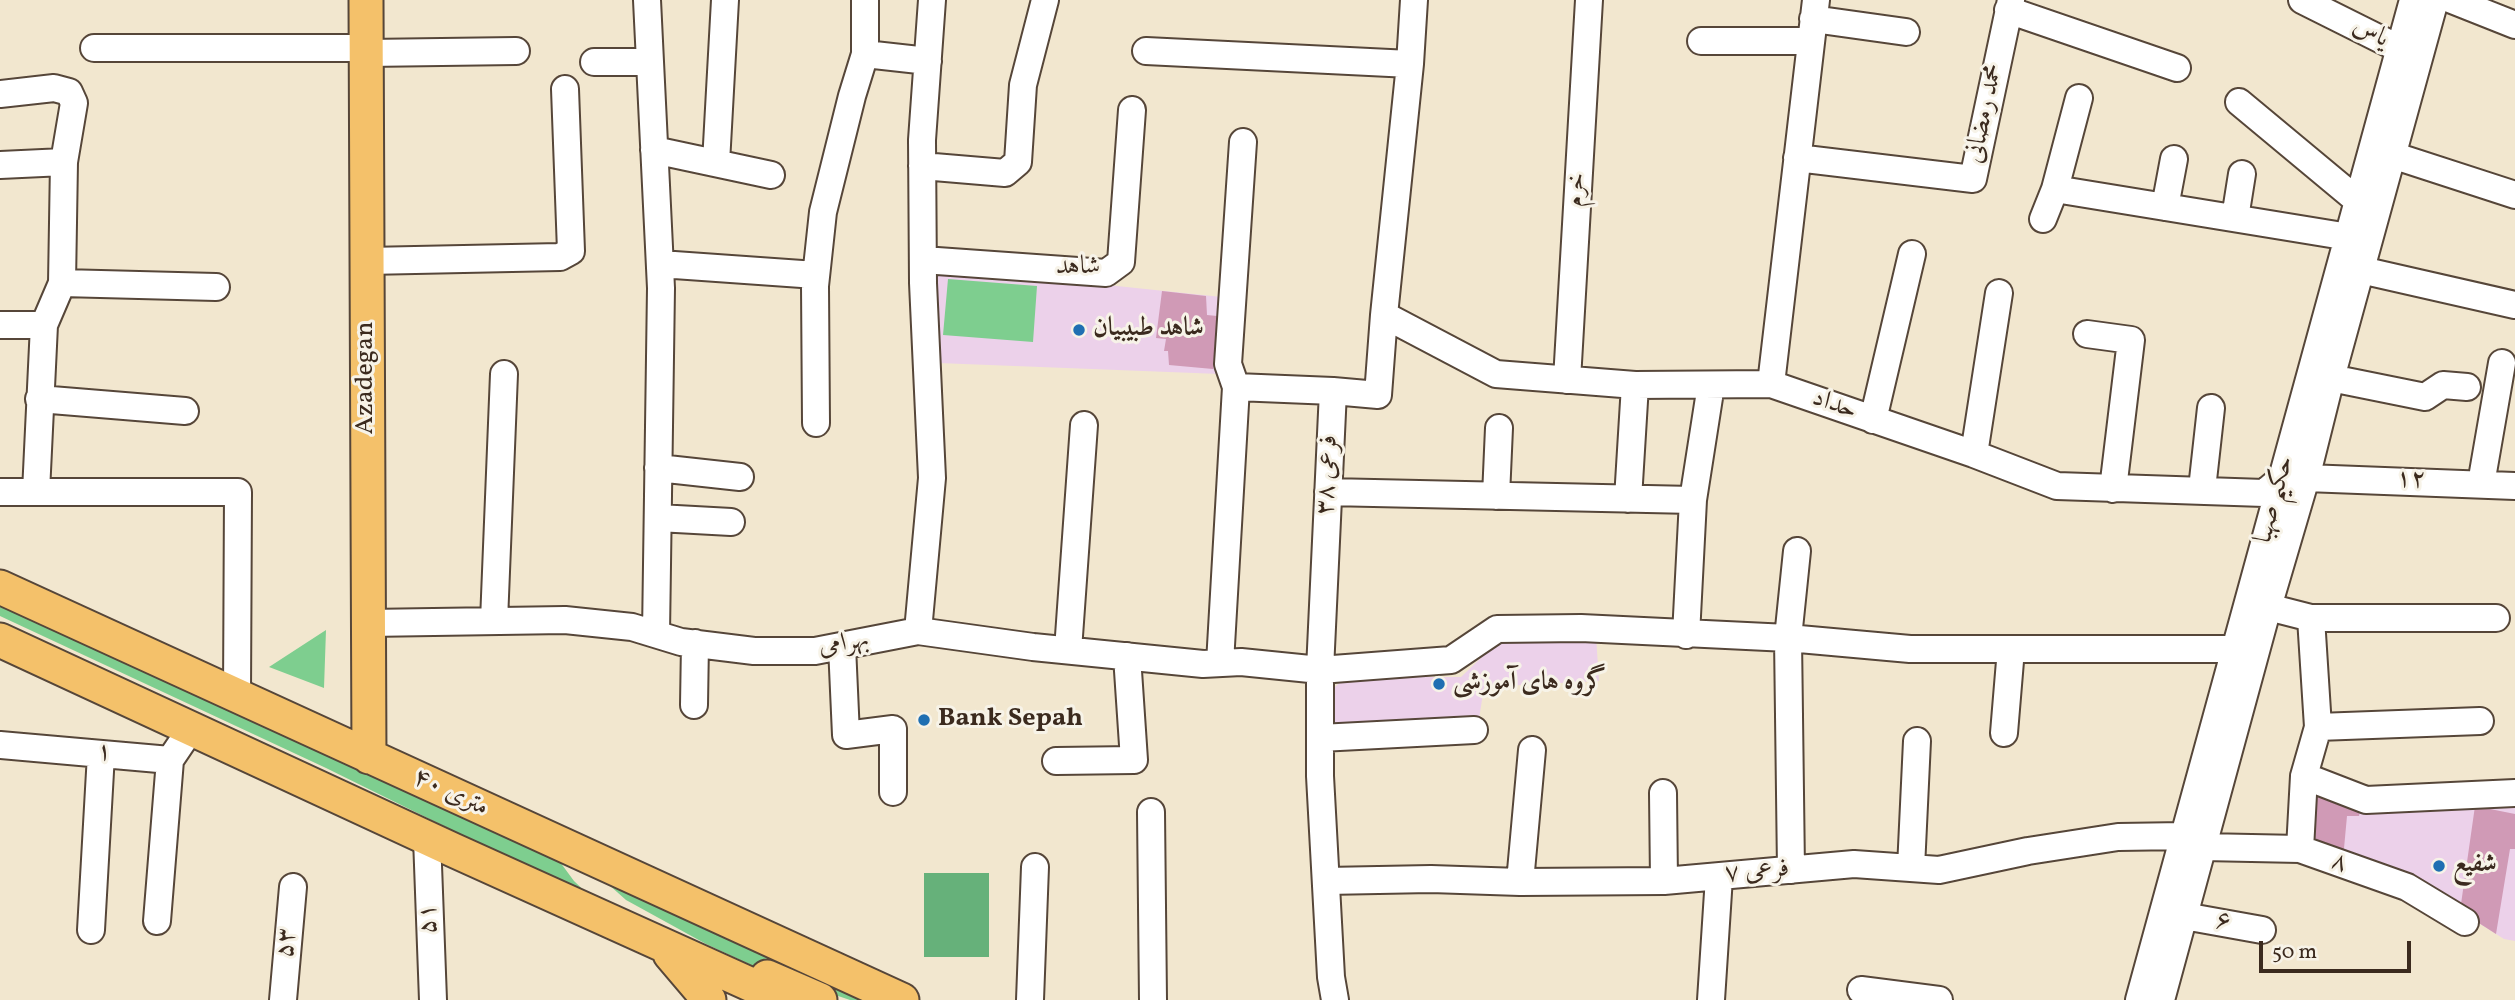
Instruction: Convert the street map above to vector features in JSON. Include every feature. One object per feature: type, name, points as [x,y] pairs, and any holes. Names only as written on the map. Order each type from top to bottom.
[{"type":"main road","name":"Azadegan","points":[[366,0],[369,757]]},
{"type":"main road","name":"۴۰ متری","points":[[0,587],[902,1000]]},
{"type":"main road","name":"۴۰ متری","points":[[0,640],[658,943],[734,989]]},
{"type":"main road","points":[[563,846],[588,871],[607,896],[663,931],[728,961],[734,989]]},
{"type":"main road","points":[[658,943],[685,969],[709,1000]]},
{"type":"main road","points":[[734,989],[764,976],[820,1000]]},
{"type":"main road","points":[[734,989],[785,1000]]},
{"type":"street","points":[[647,0],[660,264],[656,634]]},
{"type":"street","points":[[716,163],[725,0]]},
{"type":"street","points":[[816,423],[816,275],[823,212],[865,54],[864,0]]},
{"type":"street","points":[[918,631],[932,478],[923,260],[922,140],[932,0]]},
{"type":"street","points":[[922,166],[1005,173],[1018,162],[1023,85],[1045,0]]},
{"type":"street","points":[[1236,387],[1378,395],[1410,64],[1413,0]]},
{"type":"street","name":"خرم","points":[[1567,380],[1589,0]]},
{"type":"street","name":"یاس","points":[[2302,0],[2400,50]]},
{"type":"street","name":"حکیم صهبا","points":[[2139,1000],[2269,607],[2294,478],[2348,237],[2413,0]]},
{"type":"street","name":"حکیم صهبا","points":[[2161,1000],[2184,916],[2193,842],[2235,649],[2331,378],[2435,0]]},
{"type":"street","points":[[2452,0],[2515,24]]},
{"type":"street","points":[[2009,5],[2178,68]]},
{"type":"street","name":"محمد رمضانی","points":[[1797,158],[1973,179],[2009,5]]},
{"type":"street","points":[[1771,384],[1813,20]]},
{"type":"street","points":[[1701,41],[1813,20],[1906,32]]},
{"type":"street","points":[[94,48],[516,51]]},
{"type":"street","points":[[1146,51],[1410,64]]},
{"type":"street","points":[[865,54],[928,61]]},
{"type":"street","points":[[594,62],[650,62]]},
{"type":"street","points":[[0,94],[54,88],[69,92],[74,103],[64,162],[62,284],[44,325],[36,492]]},
{"type":"street","points":[[367,261],[560,257],[571,251],[565,89]]},
{"type":"street","points":[[2043,219],[2055,189],[2079,98]]},
{"type":"street","points":[[2239,102],[2358,201]]},
{"type":"street","name":"شاهد","points":[[923,260],[1106,273],[1121,262],[1132,110]]},
{"type":"street","points":[[1220,663],[1236,387],[1228,364],[1242,142]]},
{"type":"street","points":[[654,150],[771,175]]},
{"type":"street","points":[[2392,155],[2515,195]]},
{"type":"street","points":[[2165,206],[2174,159]]},
{"type":"street","points":[[0,165],[64,162]]},
{"type":"street","points":[[2235,218],[2242,174]]},
{"type":"street","points":[[2055,189],[2348,237]]},
{"type":"street","points":[[1873,420],[1913,254]]},
{"type":"street","points":[[660,264],[816,275]]},
{"type":"street","points":[[2361,270],[2515,305]]},
{"type":"street","points":[[62,284],[216,287]]},
{"type":"street","points":[[1974,454],[1999,293]]},
{"type":"street","name":"حداد","points":[[1384,315],[1496,374],[1635,386],[1771,384],[1974,454],[2057,486],[2264,493],[2294,478]]},
{"type":"street","points":[[0,325],[44,325]]},
{"type":"street","points":[[2087,334],[2131,340],[2113,489]]},
{"type":"street","points":[[2481,484],[2502,363]]},
{"type":"street","points":[[494,621],[504,374]]},
{"type":"street","points":[[2331,378],[2425,397],[2443,385],[2467,387]]},
{"type":"street","points":[[1686,635],[1693,500],[1711,385]]},
{"type":"street","points":[[1628,499],[1635,386]]},
{"type":"street","name":"فرعی ۳۸","points":[[1333,391],[1320,670],[1320,738],[1331,977],[1335,1000]]},
{"type":"street","points":[[39,399],[185,411]]},
{"type":"street","points":[[2202,489],[2211,408]]},
{"type":"street","points":[[1068,650],[1084,425]]},
{"type":"street","points":[[1496,496],[1499,428]]},
{"type":"street","points":[[658,468],[740,477]]},
{"type":"street","name":"۱۲","points":[[2294,478],[2515,486]]},
{"type":"street","points":[[0,492],[238,492],[237,694]]},
{"type":"street","points":[[1328,492],[1693,500]]},
{"type":"street","points":[[658,517],[731,522]]},
{"type":"street","points":[[1791,870],[1788,638],[1797,551]]},
{"type":"street","points":[[2269,607],[2311,618],[2496,618]]},
{"type":"street","points":[[2300,849],[2304,776],[2318,727],[2311,618]]},
{"type":"street","name":"بهرامی","points":[[368,623],[565,620],[632,627],[695,643],[754,651],[816,652],[918,631],[1203,664],[1241,662],[1320,670],[1451,660],[1497,629],[1581,628],[1788,638],[1910,649],[2235,649]]},
{"type":"street","points":[[694,705],[695,643]]},
{"type":"street","points":[[842,646],[846,734],[893,729],[893,792]]},
{"type":"street","points":[[2004,733],[2011,649]]},
{"type":"street","points":[[1056,761],[1134,760],[1127,656]]},
{"type":"street","points":[[2318,727],[2480,721]]},
{"type":"street","points":[[157,921],[170,760],[191,729]]},
{"type":"street","points":[[1320,738],[1474,730]]},
{"type":"street","points":[[1911,868],[1917,741]]},
{"type":"street","name":"۱","points":[[0,746],[170,760]]},
{"type":"street","points":[[1520,882],[1532,750]]},
{"type":"street","points":[[91,930],[101,754]]},
{"type":"street","points":[[2304,776],[2366,800],[2515,793]]},
{"type":"street","points":[[1663,793],[1664,881]]},
{"type":"street","points":[[1151,811],[1153,1000]]},
{"type":"street","name":"فرعی ۷","points":[[1326,881],[1664,881],[1854,864],[1938,870],[2028,851],[2118,837],[2193,842]]},
{"type":"street","name":"۵۱","points":[[427,838],[433,1000]]},
{"type":"street","name":"۸","points":[[2193,842],[2300,849],[2407,887],[2465,922]]},
{"type":"street","points":[[1030,1000],[1035,867]]},
{"type":"street","points":[[1711,1000],[1719,877]]},
{"type":"street","name":"۵۳","points":[[283,1000],[293,887]]},
{"type":"street","name":"۶","points":[[2184,916],[2262,930]]},
{"type":"street","points":[[1861,990],[1939,1000]]},
{"type":"shaded area","name":"شاهد طبیبیان","points":[[935,267],[1222,297],[1220,374],[938,363]]},
{"type":"shaded area","name":"گروه های آموزشی","points":[[1504,636],[1596,636],[1599,681],[1484,687],[1479,719],[1329,729],[1330,692],[1345,677],[1461,677]]},
{"type":"shaded area","name":"شفیع","points":[[2309,783],[2515,804],[2515,941],[2504,939],[2414,882],[2343,859]]},
{"type":"green space","points":[[948,279],[1037,286],[1033,342],[943,335]]},
{"type":"green space","points":[[0,600],[560,862],[574,881],[594,900],[326,768],[0,616]]},
{"type":"green space","points":[[326,630],[324,688],[269,667]]},
{"type":"green space","points":[[597,869],[878,1000],[850,1000],[764,971],[706,944],[626,900],[608,884]]},
{"type":"green space","points":[[924,873],[989,873],[989,957],[924,957]]},
{"type":"building","points":[[1162,291],[1206,296],[1207,315],[1217,316],[1213,369],[1169,365],[1168,351],[1164,351],[1166,339],[1156,338]]},
{"type":"building","points":[[2309,783],[2361,804],[2359,816],[2347,816],[2343,859],[2307,845]]},
{"type":"building","points":[[2475,806],[2515,814],[2515,849],[2510,849],[2496,934],[2460,911]]},
{"type":"place","name":"شاهد طبیبیان","points":[[1079,330]]},
{"type":"place","name":"گروه های آموزشی","points":[[1439,684]]},
{"type":"place","name":"Bank Sepah","points":[[924,720]]},
{"type":"place","name":"شفیع","points":[[2439,866]]}]
